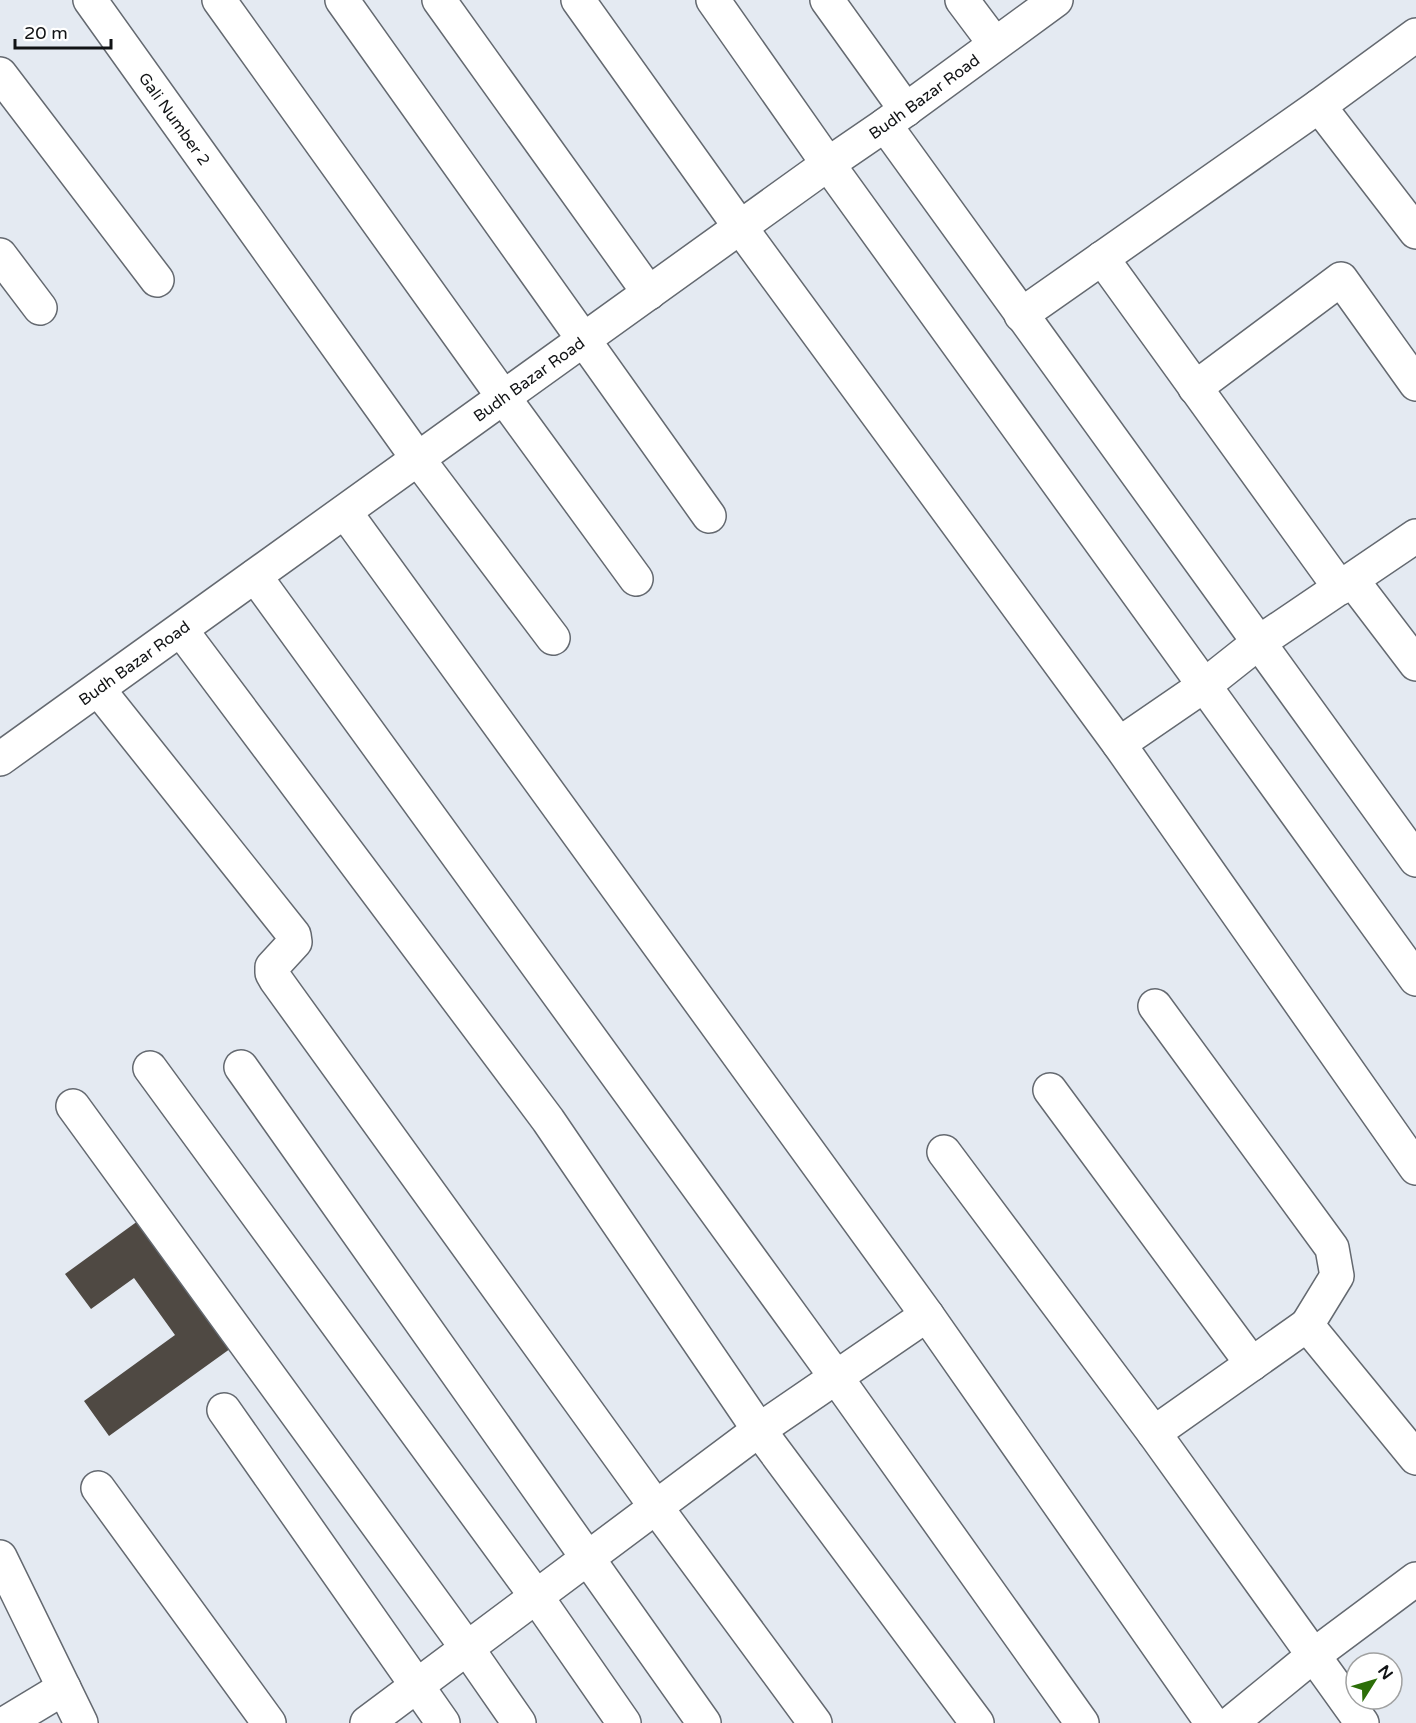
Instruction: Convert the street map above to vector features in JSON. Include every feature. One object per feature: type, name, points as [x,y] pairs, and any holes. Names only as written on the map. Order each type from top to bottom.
[{"type":"street","name":"Gali Number 2","points":[[90,0],[418,459],[553,638]]},
{"type":"street","points":[[219,0],[636,579]]},
{"type":"street","points":[[342,0],[709,516]]},
{"type":"street","points":[[439,0],[649,293]]},
{"type":"street","points":[[578,0],[740,227],[1119,744],[1416,1168]]},
{"type":"street","points":[[713,0],[828,164],[1416,979]]},
{"type":"street","points":[[827,0],[895,117],[1021,315],[1416,860]]},
{"type":"street","points":[[962,0],[995,44]]},
{"type":"street","name":"Budh Bazar Road","points":[[0,759],[1056,0]]},
{"type":"street","points":[[1021,315],[1319,106],[1416,35]]},
{"type":"street","points":[[0,74],[157,280]]},
{"type":"street","points":[[1319,106],[1416,232]]},
{"type":"street","points":[[0,255],[40,308]]},
{"type":"street","points":[[1102,258],[1195,388],[1346,584],[1416,664]]},
{"type":"street","points":[[1195,388],[1341,279],[1416,384]]},
{"type":"street","points":[[345,512],[927,1315],[1212,1723]]},
{"type":"street","points":[[1119,744],[1205,685],[1258,643],[1416,536]]},
{"type":"street","points":[[255,576],[837,1377],[1082,1723]]},
{"type":"street","points":[[181,630],[548,1120],[759,1430],[977,1723]]},
{"type":"street","points":[[98,689],[294,935],[295,942],[272,967],[276,980],[656,1507],[815,1723]]},
{"type":"street","points":[[1154,1433],[1307,1326],[1336,1276],[1332,1248],[1155,1006]]},
{"type":"street","points":[[241,1067],[704,1723]]},
{"type":"street","points":[[150,1068],[536,1596],[624,1723]]},
{"type":"street","points":[[1050,1090],[1252,1364]]},
{"type":"street","points":[[73,1106],[519,1723]]},
{"type":"street","points":[[944,1152],[1154,1433],[1362,1723]]},
{"type":"street","points":[[367,1723],[759,1430],[927,1315]]},
{"type":"street","points":[[1307,1326],[1416,1458]]},
{"type":"street","points":[[224,1410],[443,1723]]},
{"type":"street","points":[[98,1488],[269,1723]]},
{"type":"street","points":[[0,1557],[81,1723]]},
{"type":"street","points":[[1231,1723],[1314,1655],[1416,1579]]},
{"type":"street","points":[[6,1723],[64,1688]]},
{"type":"building","points":[[142,1218],[234,1346],[109,1436],[84,1401],[175,1335],[134,1278],[91,1309],[65,1274]]}]
